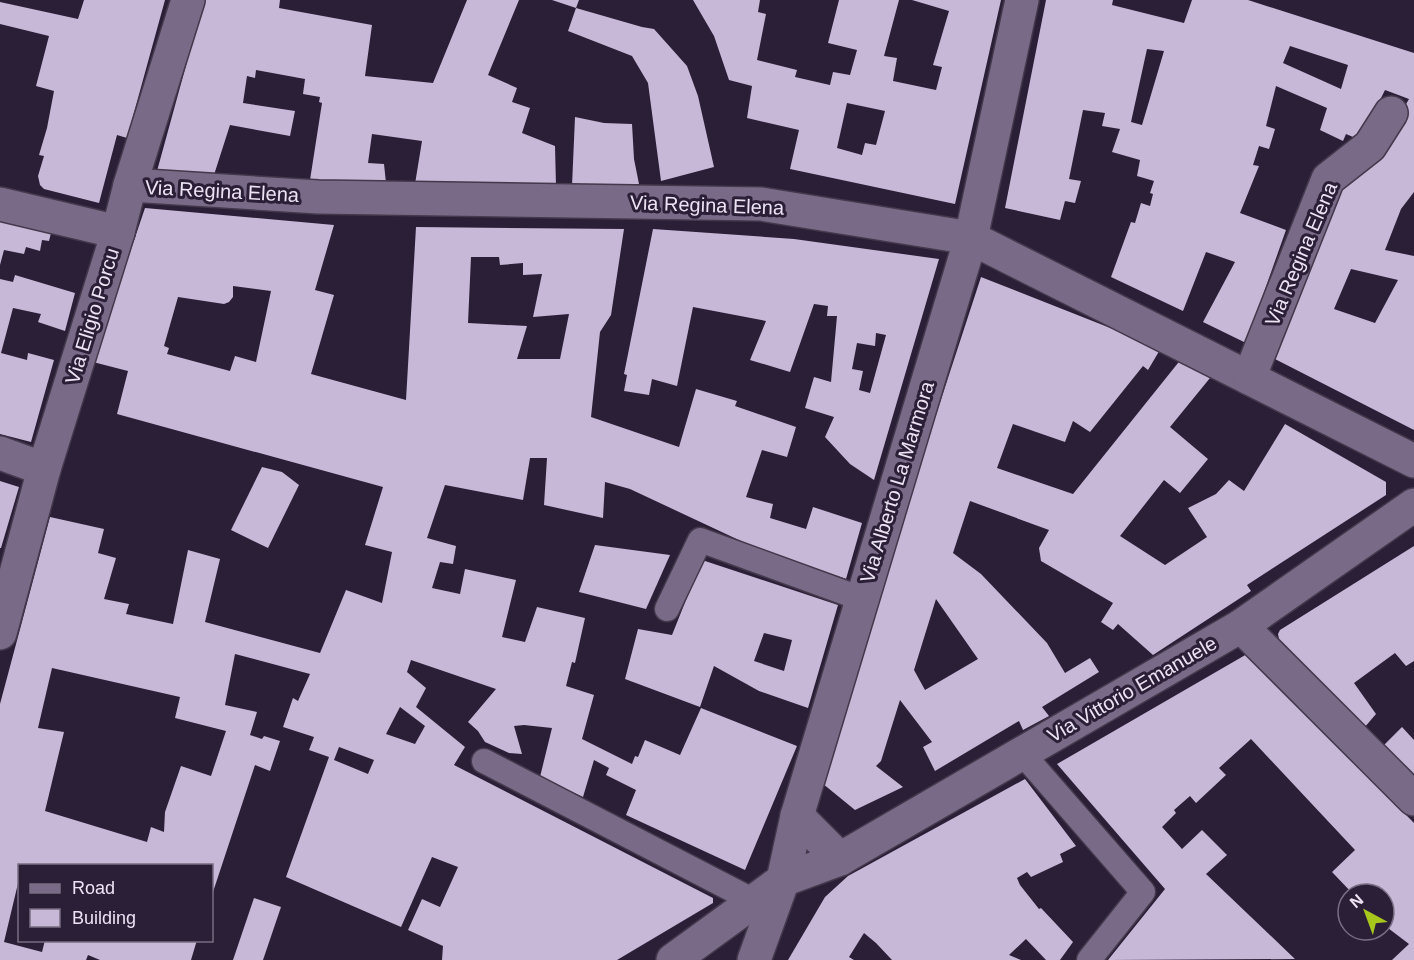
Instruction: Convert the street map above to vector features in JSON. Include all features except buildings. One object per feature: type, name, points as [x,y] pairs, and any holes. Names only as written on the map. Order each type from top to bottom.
[{"type":"street","name":"Via Eligio Porcu","points":[[0,633],[44,469],[188,0]]},
{"type":"street","name":"Via Alberto La Marmora","points":[[754,960],[783,880],[797,816],[972,238],[1022,0]]},
{"type":"street","name":"Via Regina Elena","points":[[1249,378],[1328,179],[1370,146],[1390,113]]},
{"type":"street","name":"Via Regina Elena","points":[[130,186],[318,197],[761,204],[972,238],[1414,461]]},
{"type":"street","points":[[0,204],[118,232]]},
{"type":"street","points":[[0,453],[44,469]]},
{"type":"street","name":"Via Vittorio Emanuele","points":[[682,958],[783,880],[840,859],[1241,626],[1414,505]]},
{"type":"street","points":[[1241,626],[1414,799]]},
{"type":"street","points":[[797,816],[840,859]]},
{"type":"lane","points":[[667,609],[700,540],[862,599]]},
{"type":"lane","points":[[1022,753],[1143,892],[1089,960]]},
{"type":"lane","points":[[484,761],[754,901]]}]
